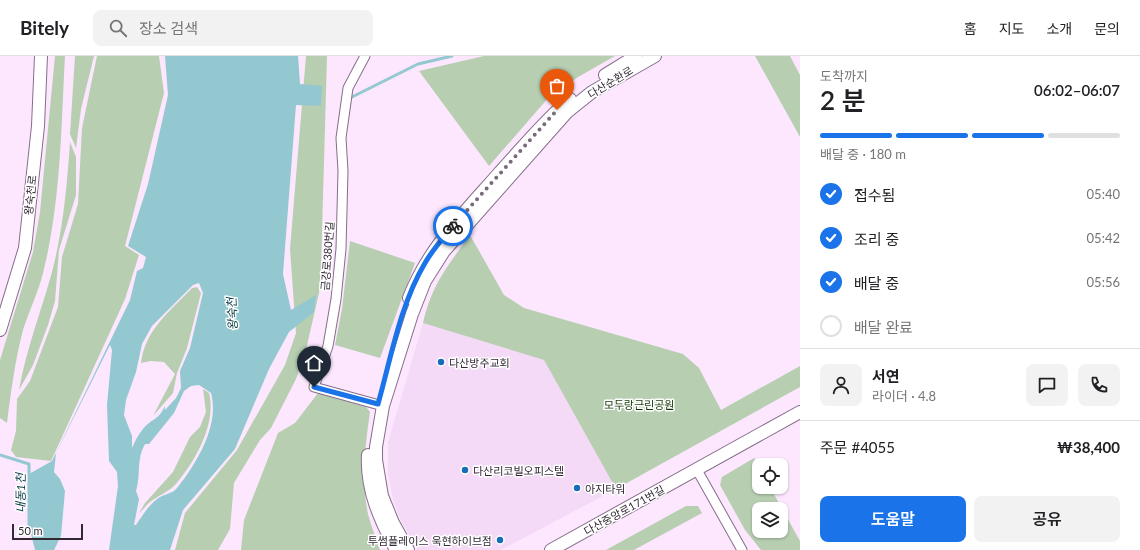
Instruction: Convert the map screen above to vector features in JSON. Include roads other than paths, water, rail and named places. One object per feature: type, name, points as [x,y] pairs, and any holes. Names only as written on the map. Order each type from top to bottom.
[{"type":"street","name":"왕숙천로","points":[[0,330],[25,248],[38,126],[41,56]]},
{"type":"street","name":"금강로380번길","points":[[365,56],[348,88],[341,138],[341,250],[336,299],[328,346],[314,387],[380,405]]},
{"type":"street","name":"다산순환로","points":[[396,550],[384,528],[376,508],[369,475],[369,442],[410,297],[425,262],[440,241],[557,110],[583,90],[636,56]]},
{"type":"street","name":"다산순환로","points":[[408,550],[388,511],[378,478],[376,447],[380,405],[417,299],[433,266],[444,251],[574,105],[592,92],[655,56]]},
{"type":"street","name":"다산중앙로171번길","points":[[551,550],[800,412]]},
{"type":"street","points":[[697,470],[742,550]]},
{"type":"water","name":"왕숙천","points":[[165,56],[298,56],[300,84],[322,86],[321,106],[296,105],[283,274],[291,310],[316,295],[314,312],[289,332],[269,369],[235,449],[183,510],[170,550],[109,550],[118,486],[117,472],[109,461],[107,405],[112,350],[110,345],[56,453],[54,472],[60,479],[65,491],[61,536],[54,550],[35,550],[29,526],[29,474],[52,461],[130,300],[137,271],[143,268],[146,257],[128,246],[148,184],[168,95]],"holes":[[[199,283],[203,293],[190,348],[180,371],[181,388],[176,398],[165,410],[165,406],[160,414],[146,425],[132,448],[132,436],[124,415],[126,400],[136,372],[142,344],[152,326],[193,285]],[[199,385],[211,393],[213,415],[207,438],[197,460],[177,488],[154,502],[145,511],[136,525],[134,525],[139,499],[136,491],[140,455],[142,450],[145,444],[149,444],[174,413],[184,391],[191,386]]]},
{"type":"waterway","points":[[350,98],[418,64],[452,56]]},
{"type":"waterway","name":"내동1천","points":[[0,455],[29,464],[29,526],[31,530]]},
{"type":"place","name":"다산방주교회","points":[[441,362]]},
{"type":"place","name":"다산리코빌오피스텔","points":[[465,470]]},
{"type":"place","name":"아지타워","points":[[577,488]]},
{"type":"place","name":"투썸플레이스 욱현하이브점","points":[[500,540]]},
{"type":"park label","name":"모두랑근린공원","points":[[639,404]]}]
